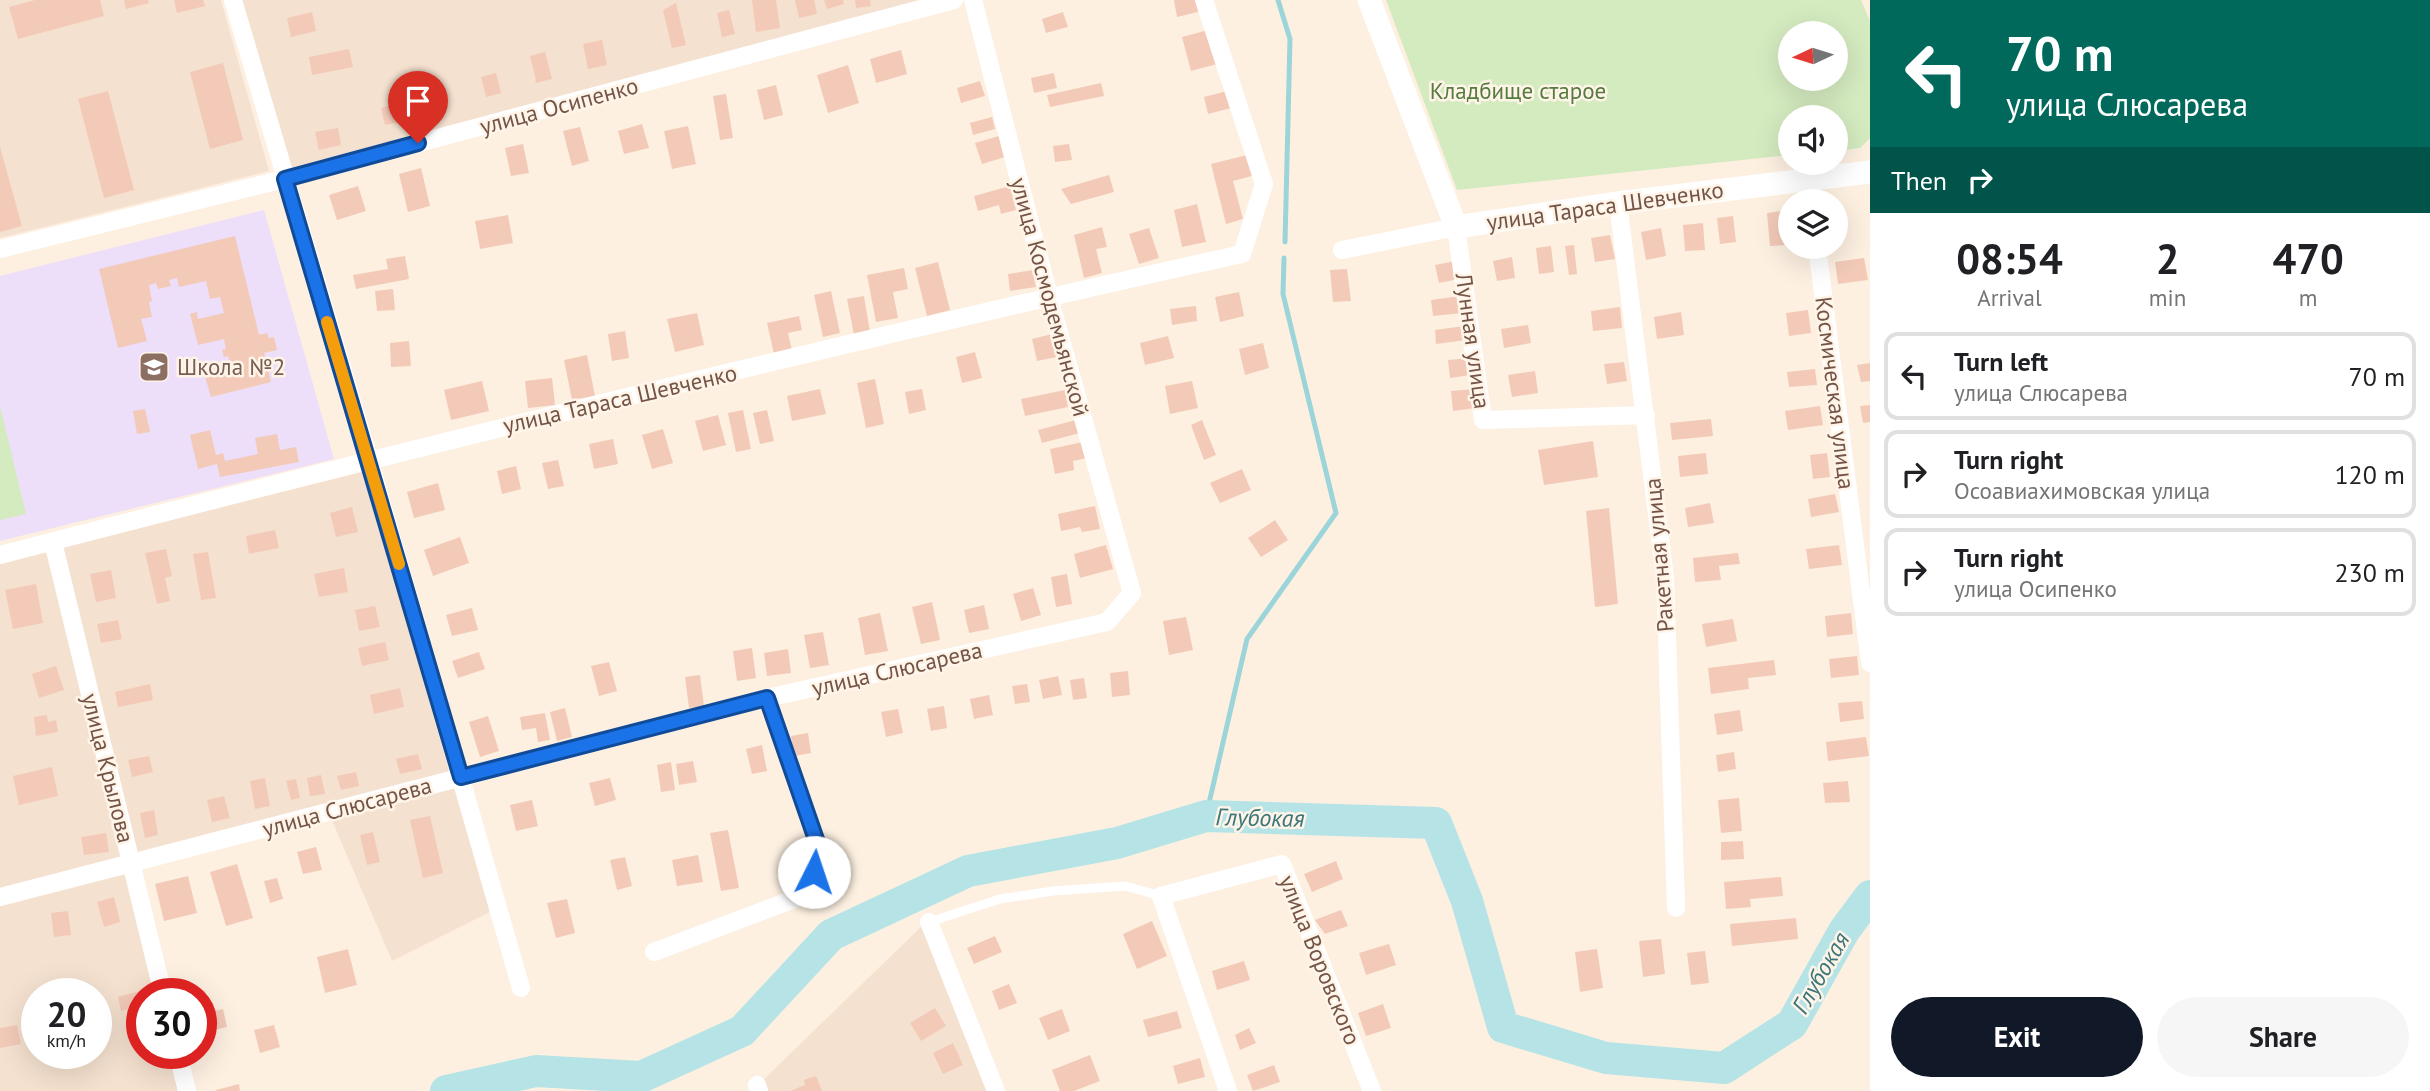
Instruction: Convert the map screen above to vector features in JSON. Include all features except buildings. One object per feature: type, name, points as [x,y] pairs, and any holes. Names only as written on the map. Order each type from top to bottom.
[{"type":"street","points":[[233,0],[369,459],[521,988]]},
{"type":"street","name":"улица Осипенко","points":[[0,249],[285,179],[954,0]]},
{"type":"street","name":"улица Космодемьянской","points":[[973,0],[1049,297],[1132,593]]},
{"type":"street","name":"улица Тараса Шевченко","points":[[0,555],[369,459],[1049,297],[1242,254],[1264,184],[1204,0]]},
{"type":"street","points":[[1370,0],[1456,227]]},
{"type":"street","name":"улица Тараса Шевченко","points":[[1342,250],[1456,227],[1618,203],[1870,172]]},
{"type":"street","points":[[1808,178],[1809,189]]},
{"type":"street","name":"Ракетная улица","points":[[1618,203],[1665,578],[1676,908]]},
{"type":"street","name":"Лунная улица","points":[[1456,227],[1483,420],[1646,415]]},
{"type":"street","name":"Космическая улица","points":[[1819,259],[1870,663]]},
{"type":"street","name":"улица Крылова","points":[[52,542],[159,978]]},
{"type":"street","name":"улица Слюсарева","points":[[0,897],[767,698],[1107,621],[1132,593]]},
{"type":"street","points":[[654,952],[807,894],[820,851],[767,698]]},
{"type":"street","name":"улица Воровского","points":[[1161,896],[1282,864],[1372,1091]]},
{"type":"street","points":[[1161,896],[1228,1091]]},
{"type":"street","points":[[929,922],[996,1091]]},
{"type":"street","points":[[182,1069],[187,1091]]},
{"type":"lane","points":[[929,922],[1000,899],[1053,891],[1125,886],[1161,896]]},
{"type":"shaded area","points":[[0,0],[221,0],[269,171],[0,238]]},
{"type":"shaded area","points":[[241,0],[930,0],[290,169]]},
{"type":"shaded area","name":"Школа №2","points":[[264,210],[334,459],[0,541],[0,276]]},
{"type":"shaded area","points":[[365,464],[454,774],[136,857],[60,544]]},
{"type":"shaded area","points":[[49,547],[126,861],[0,893],[0,560]]},
{"type":"shaded area","points":[[455,787],[490,912],[392,961],[331,818]]},
{"type":"shaded area","points":[[127,874],[153,978],[126,978],[126,1069],[175,1069],[180,1091],[0,1091],[0,906]]},
{"type":"shaded area","points":[[925,923],[989,1091],[764,1091],[760,1083]]},
{"type":"green space","name":"Кладбище старое","points":[[1386,0],[1861,0],[1870,21],[1870,138],[1860,148],[1848,150],[1848,105],[1778,105],[1778,156],[1457,190]]},
{"type":"green space","points":[[0,406],[26,514],[0,520]]},
{"type":"waterway","points":[[1278,0],[1290,39],[1285,242]]},
{"type":"waterway","points":[[1206,816],[1247,639],[1336,513],[1283,294],[1284,258]]},
{"type":"waterway","name":"Глубокая","points":[[446,1091],[536,1071],[641,1077],[742,1031],[831,935],[968,871],[1117,843],[1206,816],[1436,823],[1467,901],[1503,1027],[1606,1058],[1724,1068],[1792,1024],[1844,931],[1870,896]]},
{"type":"slow traffic","points":[[327,322],[399,564]]},
{"type":"place","name":"Школа №2","points":[[154,367]]},
{"type":"route","points":[[418,143],[285,179],[461,777],[767,698],[820,851],[814,872]]}]
